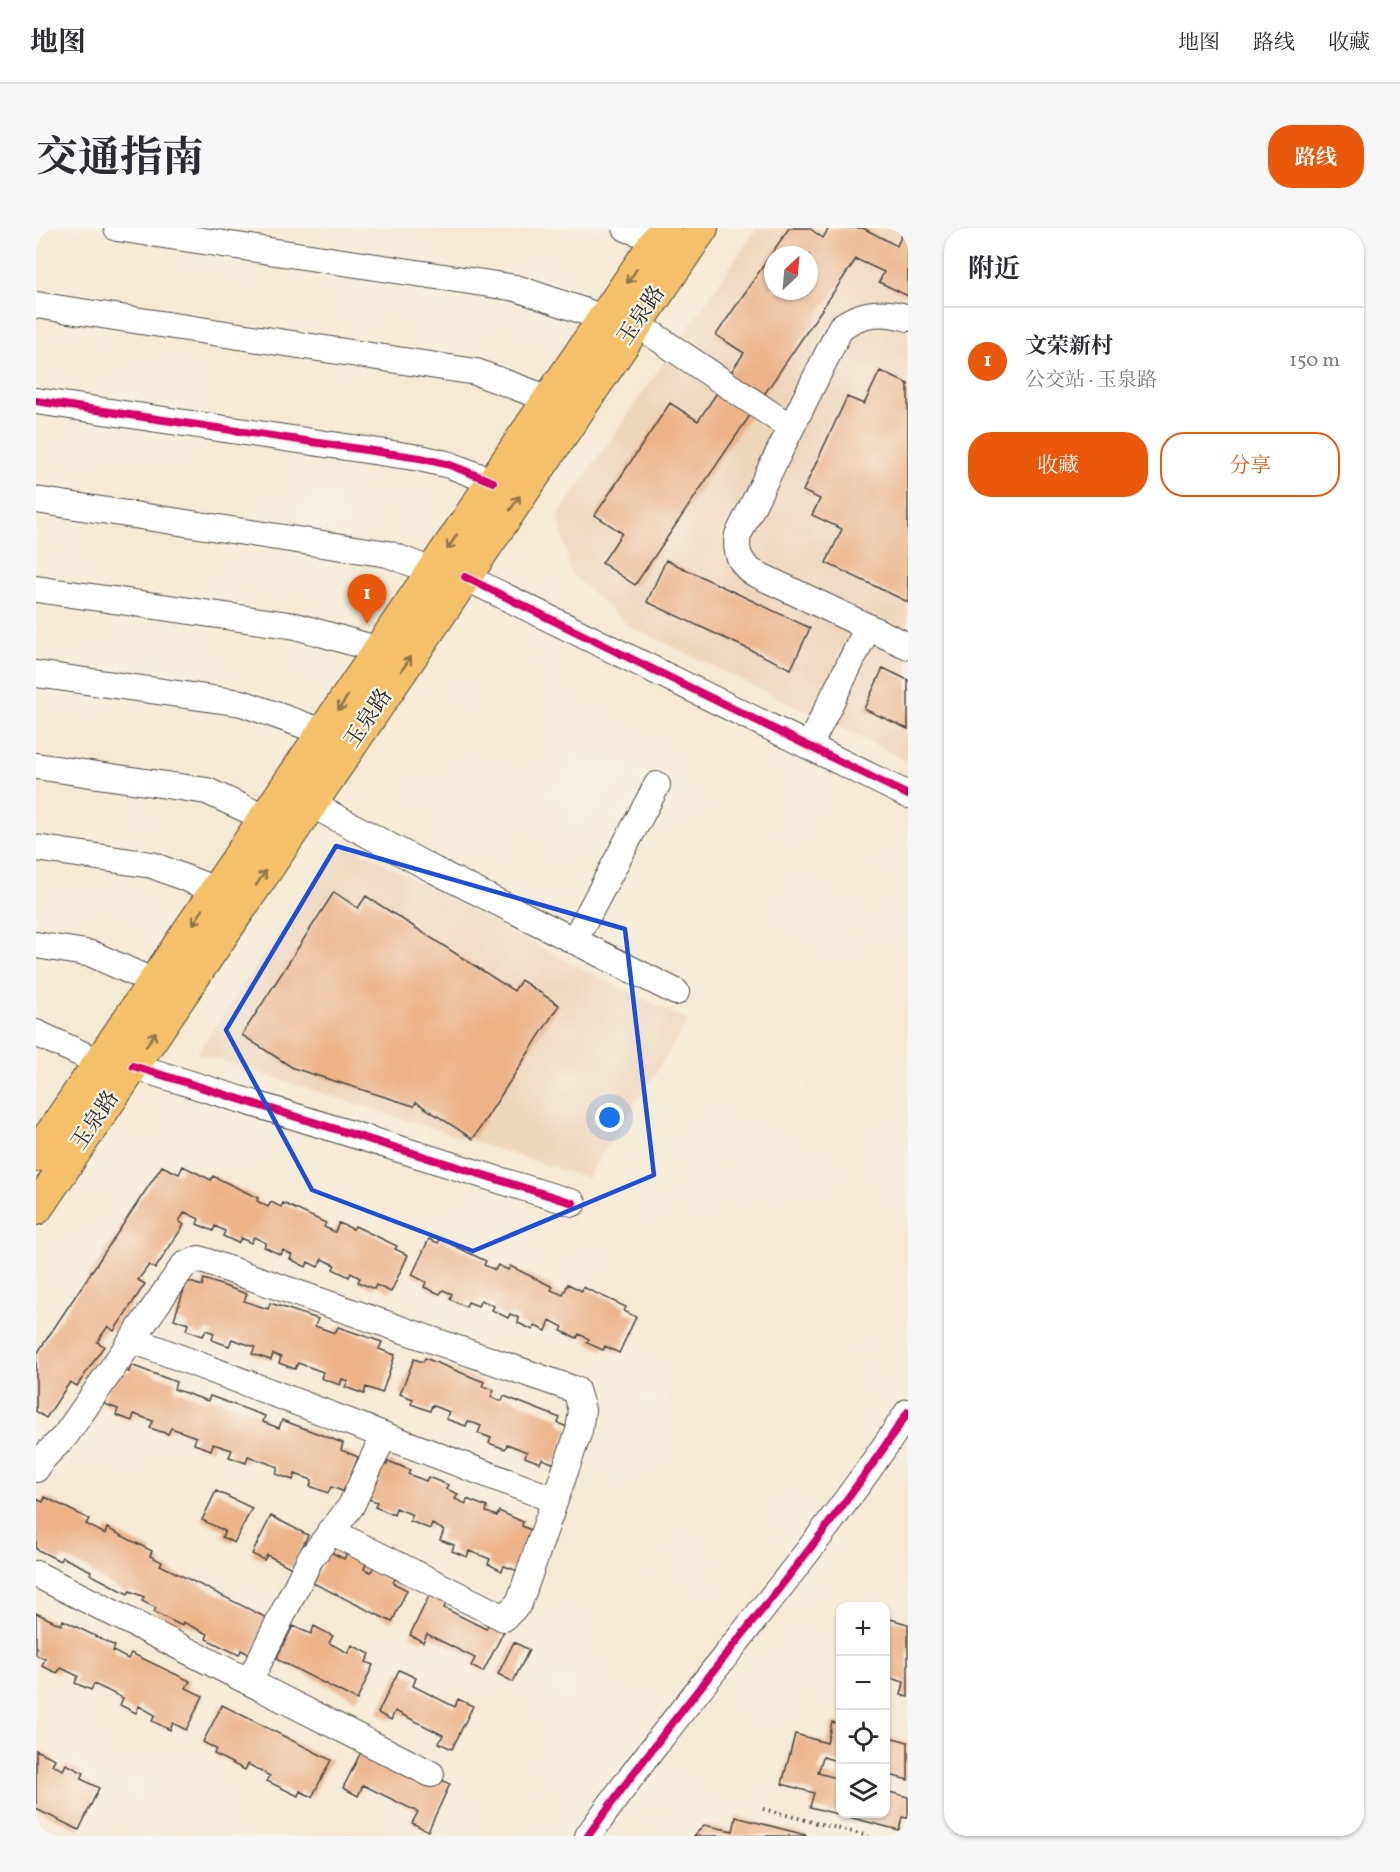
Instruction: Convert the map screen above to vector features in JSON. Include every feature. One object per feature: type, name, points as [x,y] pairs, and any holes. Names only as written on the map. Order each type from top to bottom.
[{"type":"main road","name":"玉泉路","points":[[36,1209],[702,228]]},
{"type":"main road","name":"玉泉路","points":[[36,1156],[661,234]]},
{"type":"street","points":[[117,228],[516,288],[604,318]]},
{"type":"street","points":[[626,228],[661,234]]},
{"type":"street","points":[[36,305],[476,372],[549,399]]},
{"type":"street","points":[[908,318],[896,314],[872,314],[854,318],[841,327],[738,535],[737,551],[739,558],[752,572],[908,646]]},
{"type":"street","points":[[637,324],[790,427]]},
{"type":"street","points":[[36,401],[420,458],[450,465],[493,482]]},
{"type":"street","points":[[36,500],[388,554],[432,571]]},
{"type":"street","points":[[465,577],[908,795]]},
{"type":"street","points":[[36,589],[296,626],[379,650]]},
{"type":"street","points":[[809,746],[868,627]]},
{"type":"street","points":[[36,674],[242,703],[323,732]]},
{"type":"street","points":[[36,766],[207,791],[265,818]]},
{"type":"street","points":[[574,941],[657,785]]},
{"type":"street","points":[[311,804],[434,870],[676,992]]},
{"type":"street","points":[[36,848],[152,865],[216,890]]},
{"type":"street","points":[[36,945],[92,954],[154,982]]},
{"type":"street","points":[[36,1033],[99,1062]]},
{"type":"street","points":[[133,1066],[573,1203]]},
{"type":"street","points":[[39,1460],[65,1436],[184,1265],[199,1259],[576,1390],[582,1410],[582,1420],[519,1604],[504,1618],[330,1531]]},
{"type":"street","points":[[133,1340],[555,1500]]},
{"type":"street","points":[[588,1836],[863,1477],[908,1412]]},
{"type":"street","points":[[249,1682],[310,1559],[351,1506],[384,1435]]},
{"type":"street","points":[[36,1575],[431,1774]]},
{"type":"path","points":[[763,1809],[868,1836]]},
{"type":"highlighted area","points":[[336,846],[625,929],[654,1175],[473,1251],[312,1190],[226,1030]]},
{"type":"shaded area","points":[[757,228],[908,228],[908,761],[628,625],[571,574],[558,515]]},
{"type":"shaded area","points":[[343,841],[535,945],[689,1021],[587,1178],[197,1053]]},
{"type":"building","points":[[789,228],[809,228],[823,238],[829,228],[863,228],[897,246],[904,230],[908,231],[908,296],[879,282],[884,272],[856,259],[635,585],[602,563],[622,533],[595,515],[670,403],[698,421],[744,353],[716,335],[764,265],[764,300],[818,300],[818,246],[777,246]]},
{"type":"building","points":[[880,371],[908,384],[908,602],[826,563],[842,529],[812,515],[820,499],[803,491],[847,397],[864,404]]},
{"type":"building","points":[[666,560],[810,628],[791,669],[647,602]]},
{"type":"building","points":[[883,668],[908,680],[908,729],[864,709]]},
{"type":"building","points":[[334,892],[358,908],[366,896],[514,991],[521,980],[559,1005],[473,1139],[416,1102],[414,1106],[293,1068],[242,1035]]},
{"type":"building","points":[[162,1166],[179,1174],[183,1166],[211,1180],[213,1176],[258,1198],[257,1201],[268,1207],[271,1202],[281,1207],[283,1203],[326,1223],[324,1227],[335,1232],[339,1223],[353,1229],[355,1226],[397,1246],[395,1249],[408,1255],[391,1292],[376,1285],[374,1289],[358,1282],[360,1278],[351,1273],[349,1277],[333,1269],[335,1265],[322,1259],[318,1267],[308,1262],[306,1267],[290,1259],[292,1255],[283,1250],[281,1255],[264,1247],[266,1243],[254,1237],[251,1243],[241,1238],[238,1243],[223,1236],[225,1231],[215,1226],[213,1231],[197,1224],[199,1219],[185,1212],[179,1221],[184,1225],[155,1269],[149,1265],[138,1280],[145,1284],[114,1331],[108,1326],[97,1342],[104,1346],[77,1386],[70,1382],[46,1418],[36,1411],[36,1355]]},
{"type":"building","points":[[429,1239],[438,1243],[440,1239],[486,1261],[484,1265],[495,1270],[498,1265],[508,1270],[510,1266],[553,1287],[551,1290],[563,1295],[568,1284],[582,1291],[583,1287],[626,1307],[624,1311],[636,1317],[619,1353],[605,1346],[603,1350],[587,1343],[589,1339],[579,1334],[577,1338],[561,1331],[563,1327],[550,1320],[546,1331],[535,1326],[533,1330],[518,1323],[519,1318],[510,1314],[508,1318],[492,1310],[494,1306],[481,1300],[478,1306],[468,1302],[466,1307],[450,1299],[452,1294],[443,1290],[440,1294],[424,1287],[426,1282],[412,1275]]},
{"type":"building","points":[[204,1279],[247,1294],[244,1301],[268,1309],[270,1303],[318,1319],[315,1326],[335,1333],[338,1327],[382,1342],[379,1349],[395,1355],[382,1393],[366,1387],[364,1394],[345,1387],[348,1381],[342,1379],[340,1385],[321,1378],[323,1372],[298,1363],[295,1369],[279,1363],[281,1357],[273,1354],[271,1360],[252,1354],[255,1347],[232,1339],[229,1346],[212,1340],[214,1333],[206,1330],[203,1336],[186,1330],[188,1324],[174,1319],[187,1281],[202,1286]]},
{"type":"building","points":[[425,1358],[484,1382],[482,1386],[494,1390],[491,1397],[502,1401],[504,1396],[560,1418],[558,1423],[569,1428],[555,1464],[542,1459],[540,1463],[525,1457],[527,1452],[507,1444],[505,1449],[489,1443],[491,1438],[478,1433],[481,1426],[468,1421],[466,1426],[446,1419],[449,1412],[432,1405],[430,1411],[411,1404],[413,1399],[400,1394],[414,1359],[423,1362]]},
{"type":"building","points":[[131,1365],[176,1382],[174,1389],[208,1401],[210,1396],[265,1416],[263,1422],[279,1428],[282,1420],[343,1443],[341,1450],[358,1457],[345,1492],[331,1487],[328,1493],[310,1486],[312,1480],[295,1474],[293,1480],[276,1474],[278,1467],[248,1456],[246,1463],[229,1457],[232,1450],[213,1444],[211,1450],[194,1444],[196,1437],[171,1428],[168,1434],[150,1428],[153,1421],[134,1414],[132,1421],[116,1415],[118,1409],[102,1403],[116,1367],[129,1372]]},
{"type":"building","points":[[388,1461],[410,1470],[408,1474],[426,1481],[428,1477],[448,1485],[446,1489],[458,1494],[455,1499],[466,1504],[467,1499],[487,1507],[486,1512],[497,1516],[499,1511],[523,1522],[522,1526],[533,1531],[518,1571],[504,1566],[502,1571],[488,1564],[490,1559],[469,1551],[467,1557],[452,1551],[454,1545],[440,1540],[444,1530],[432,1524],[430,1529],[410,1521],[413,1515],[396,1508],[394,1515],[375,1507],[377,1502],[364,1497],[378,1462],[387,1465]]},
{"type":"building","points":[[216,1491],[252,1508],[234,1543],[222,1537],[225,1531],[202,1520]]},
{"type":"building","points":[[45,1497],[89,1519],[86,1524],[105,1534],[107,1528],[152,1551],[150,1556],[162,1562],[160,1565],[269,1619],[251,1655],[241,1650],[239,1655],[206,1639],[208,1634],[183,1622],[182,1626],[154,1612],[156,1608],[142,1601],[144,1597],[130,1591],[128,1594],[90,1574],[91,1571],[62,1557],[60,1561],[36,1549],[36,1499],[43,1502]]},
{"type":"building","points":[[271,1516],[308,1535],[292,1568],[267,1555],[264,1560],[252,1554]]},
{"type":"building","points":[[329,1551],[344,1559],[348,1551],[367,1561],[364,1569],[371,1572],[375,1564],[397,1575],[393,1583],[407,1590],[392,1622],[313,1583]]},
{"type":"building","points":[[431,1592],[448,1600],[444,1608],[486,1629],[490,1621],[505,1629],[483,1672],[471,1666],[475,1658],[427,1634],[423,1642],[410,1635]]},
{"type":"building","points":[[36,1613],[61,1625],[63,1620],[115,1646],[113,1651],[128,1659],[131,1653],[190,1681],[186,1688],[203,1696],[186,1730],[173,1723],[170,1730],[152,1721],[155,1715],[139,1706],[136,1713],[120,1705],[123,1698],[94,1684],[91,1690],[75,1683],[78,1676],[61,1668],[57,1673],[42,1666],[45,1659],[36,1655]]},
{"type":"building","points":[[890,1619],[908,1624],[908,1697],[901,1695],[904,1682],[890,1678]]},
{"type":"building","points":[[293,1626],[311,1634],[314,1626],[333,1636],[329,1643],[348,1653],[352,1645],[370,1654],[366,1662],[373,1665],[357,1700],[276,1659]]},
{"type":"building","points":[[514,1642],[529,1650],[513,1682],[498,1674]]},
{"type":"building","points":[[399,1670],[416,1678],[413,1686],[455,1707],[458,1699],[473,1706],[452,1749],[439,1743],[443,1735],[395,1711],[391,1720],[378,1713]]},
{"type":"building","points":[[222,1705],[331,1760],[312,1797],[300,1791],[298,1796],[267,1781],[270,1776],[248,1764],[245,1770],[214,1754],[216,1749],[203,1742]]},
{"type":"building","points":[[832,1722],[836,1723],[836,1761],[823,1757],[818,1773],[836,1778],[836,1814],[810,1807],[814,1793],[782,1784],[795,1734],[827,1743]]},
{"type":"building","points":[[890,1737],[908,1742],[908,1780],[890,1775]]},
{"type":"building","points":[[366,1742],[450,1784],[428,1831],[412,1823],[418,1812],[363,1785],[358,1796],[343,1788]]},
{"type":"building","points":[[36,1750],[55,1759],[52,1765],[63,1770],[66,1764],[84,1773],[81,1779],[99,1788],[79,1830],[36,1809]]},
{"type":"building","points":[[890,1792],[908,1797],[908,1818],[902,1817],[899,1830],[853,1818],[890,1818]]},
{"type":"building","points":[[736,1817],[806,1836],[694,1836],[704,1825],[733,1831]]},
{"type":"cycle path","points":[[36,401],[420,458],[450,465],[493,482]]},
{"type":"cycle path","points":[[465,577],[908,795]]},
{"type":"cycle path","points":[[133,1066],[573,1203]]},
{"type":"cycle path","points":[[588,1836],[667,1729],[791,1573],[871,1467],[908,1412]]},
{"type":"place","name":"文荣新村","points":[[367,624]]}]
